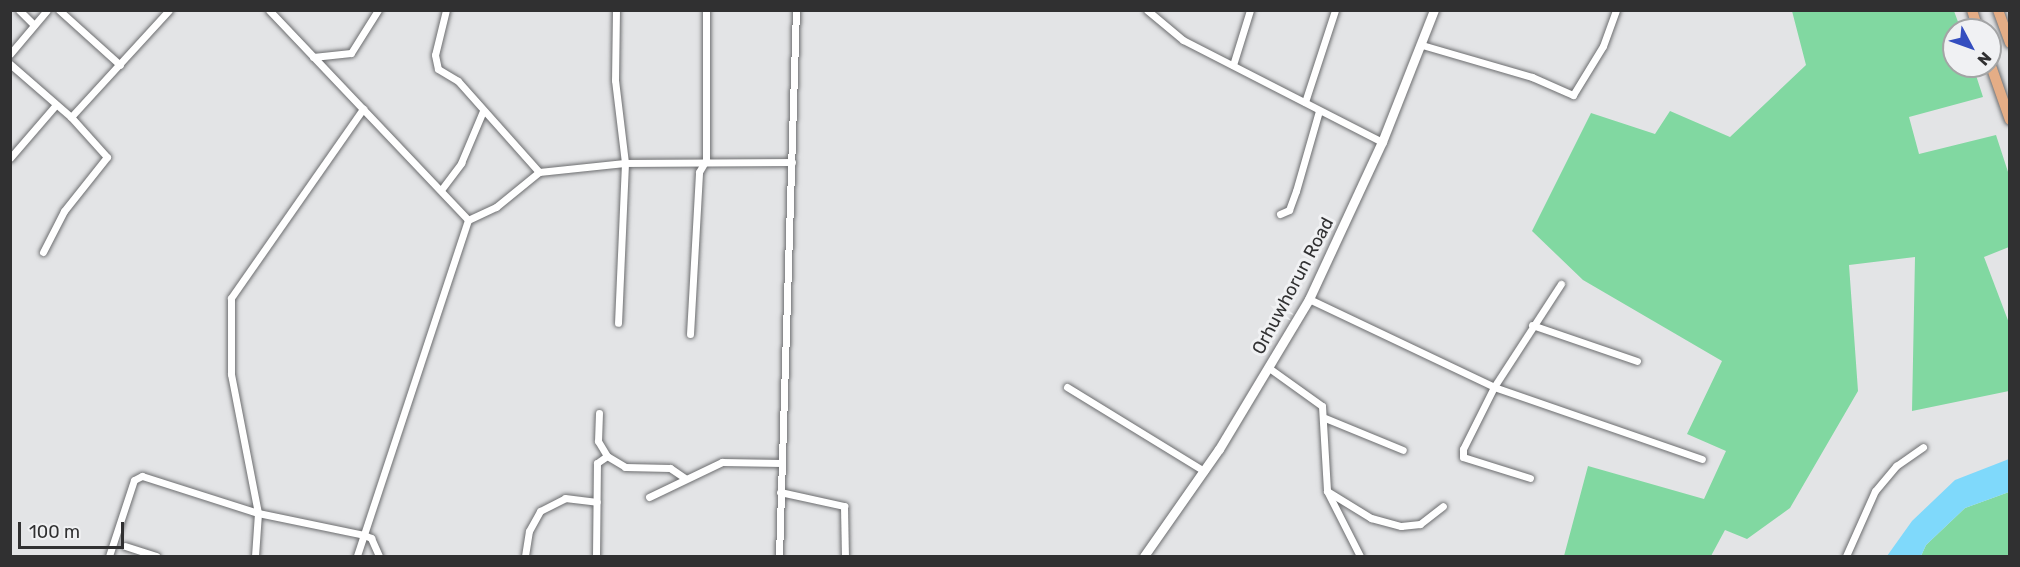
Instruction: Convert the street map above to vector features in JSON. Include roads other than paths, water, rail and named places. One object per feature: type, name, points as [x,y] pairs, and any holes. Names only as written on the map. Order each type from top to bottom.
[{"type":"main road","points":[[1998,10],[2010,44]]},
{"type":"main road","points":[[1995,78],[2010,120]]},
{"type":"street","points":[[19,10],[34,25]]},
{"type":"street","points":[[10,54],[47,10]]},
{"type":"street","points":[[59,10],[120,65]]},
{"type":"street","points":[[268,10],[468,220]]},
{"type":"street","points":[[313,57],[351,53],[378,10]]},
{"type":"street","points":[[446,10],[434,61],[539,172]]},
{"type":"street","points":[[616,10],[615,80],[625,163],[618,322]]},
{"type":"street","points":[[690,334],[699,172],[706,160],[706,10]]},
{"type":"street","points":[[778,556],[796,10]]},
{"type":"street","points":[[1147,10],[1158,25],[1382,142]]},
{"type":"street","points":[[1233,65],[1250,10]]},
{"type":"street","points":[[1305,102],[1335,10]]},
{"type":"street","name":"Orhuwhorun Road","points":[[1144,556],[1204,471],[1269,368],[1309,299],[1382,142],[1434,10]]},
{"type":"street","points":[[1422,45],[1532,77],[1573,95],[1604,46],[1616,10]]},
{"type":"street","points":[[71,117],[169,11]]},
{"type":"street","points":[[10,64],[54,107],[71,117],[107,157],[64,211],[42,252]]},
{"type":"street","points":[[10,158],[54,107]]},
{"type":"street","points":[[255,556],[258,513],[231,374],[231,298],[363,109]]},
{"type":"street","points":[[441,190],[461,163],[483,111]]},
{"type":"street","points":[[1280,214],[1289,210],[1319,111]]},
{"type":"street","points":[[357,556],[468,220],[496,207],[539,172],[625,163],[706,160],[792,162]]},
{"type":"street","points":[[1530,478],[1463,457],[1494,387],[1561,284]]},
{"type":"street","points":[[1309,299],[1494,387],[1702,459]]},
{"type":"street","points":[[1532,326],[1637,361]]},
{"type":"street","points":[[1269,368],[1318,402],[1325,418],[1327,491],[1360,556]]},
{"type":"street","points":[[1067,387],[1204,471]]},
{"type":"street","points":[[599,413],[598,441],[607,456],[625,468],[670,468],[685,478]]},
{"type":"street","points":[[1325,418],[1402,450]]},
{"type":"street","points":[[1846,556],[1875,491],[1896,466],[1923,447]]},
{"type":"street","points":[[596,556],[597,463],[607,456]]},
{"type":"street","points":[[649,497],[722,462],[782,463]]},
{"type":"street","points":[[109,556],[138,476],[258,513],[364,535],[379,556]]},
{"type":"street","points":[[1327,491],[1371,518],[1401,526],[1420,524],[1443,506]]},
{"type":"street","points":[[780,492],[844,506],[845,556]]},
{"type":"street","points":[[525,556],[529,531],[540,511],[565,498],[597,502]]},
{"type":"street","points":[[125,546],[156,556]]},
{"type":"water","points":[[2009,459],[2009,492],[1965,508],[1926,545],[1921,556],[1887,556],[1912,521],[1955,480]]}]
